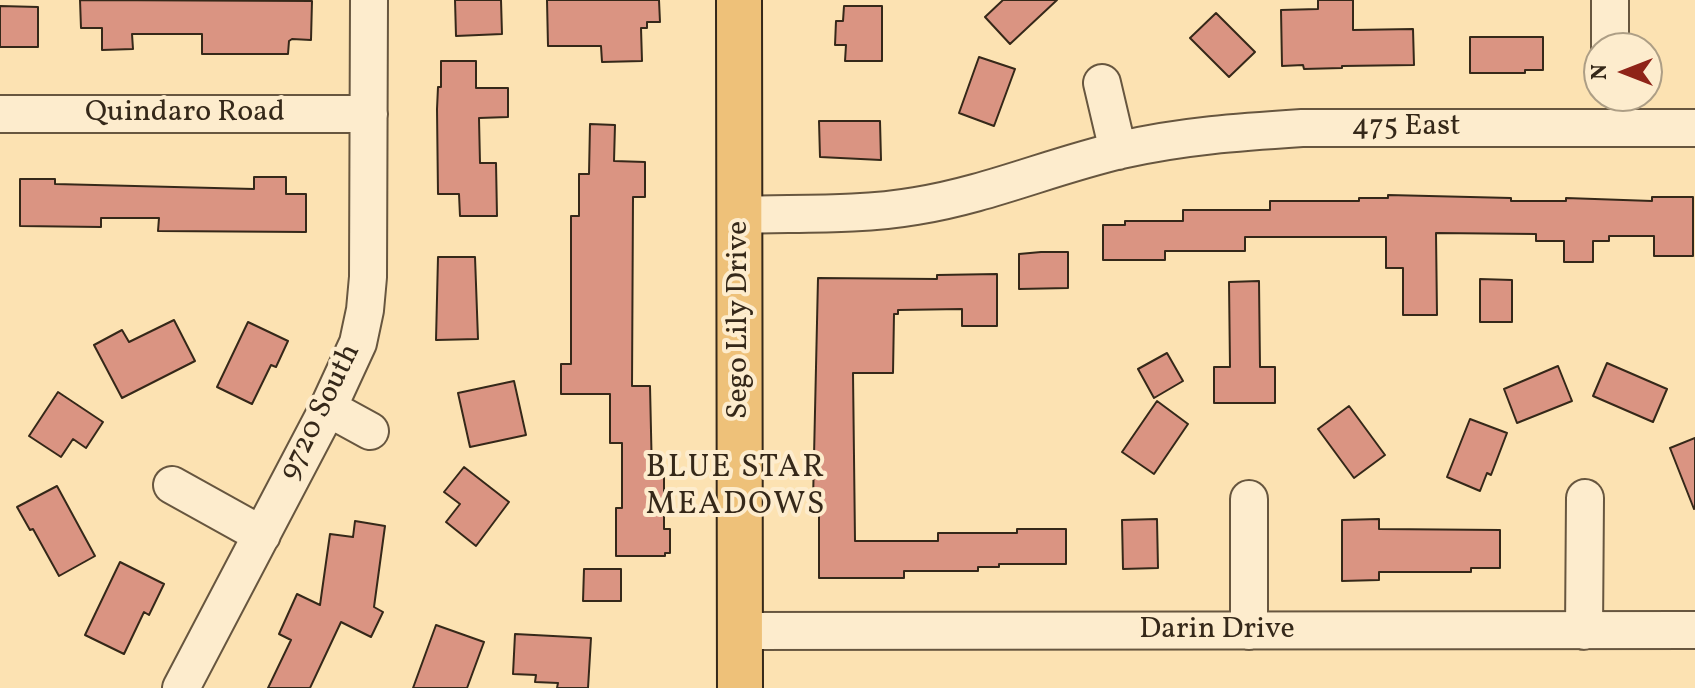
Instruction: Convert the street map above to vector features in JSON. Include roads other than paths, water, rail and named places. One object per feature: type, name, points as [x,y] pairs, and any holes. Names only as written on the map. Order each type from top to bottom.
[{"type":"main road","name":"Sego Lily Drive","points":[[739,0],[740,688]]},
{"type":"street","name":"9720 South","points":[[181,688],[328,408],[358,343],[368,277],[369,0]]},
{"type":"street","points":[[1610,0],[1610,32]]},
{"type":"street","points":[[1102,83],[1118,151]]},
{"type":"street","name":"475 East","points":[[739,215],[841,213],[914,207],[985,192],[1118,151],[1180,138],[1302,128],[1610,112],[1695,128]]},
{"type":"street","name":"Quindaro Road","points":[[0,114],[369,114]]},
{"type":"street","points":[[328,408],[370,431]]},
{"type":"street","points":[[172,485],[262,535]]},
{"type":"street","points":[[1584,631],[1585,498]]},
{"type":"street","points":[[1249,499],[1249,631]]},
{"type":"street","name":"Darin Drive","points":[[740,631],[1695,630]]},
{"type":"district","name":"BLUE STAR MEADOWS","points":[[736,488]]}]
